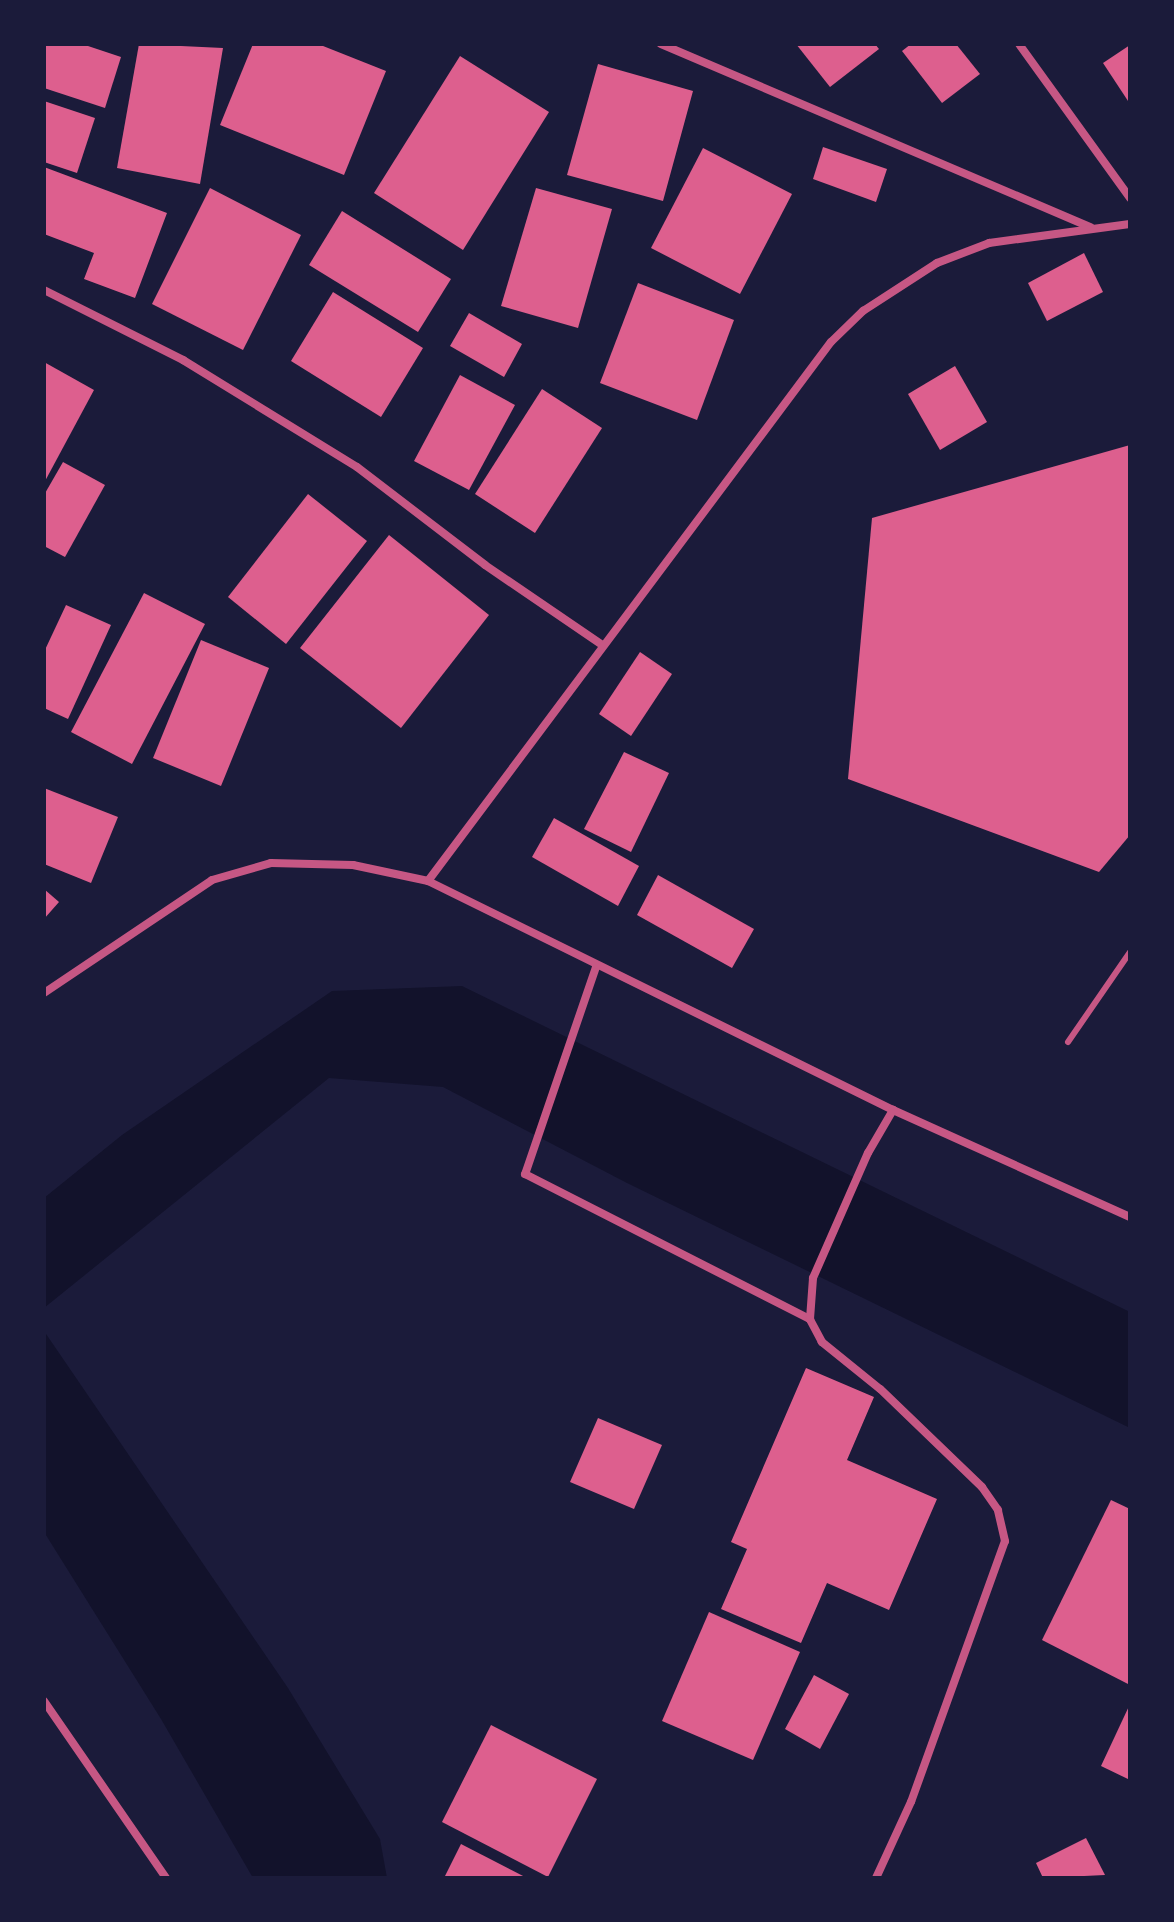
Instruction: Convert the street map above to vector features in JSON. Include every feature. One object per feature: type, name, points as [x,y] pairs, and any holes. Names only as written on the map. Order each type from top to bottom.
[{"type":"street","points":[[661,44],[1091,228]]},
{"type":"street","points":[[1019,44],[1130,198]]},
{"type":"street","points":[[428,881],[601,644],[831,342],[863,311],[895,286],[989,243],[1130,224]]},
{"type":"street","points":[[44,290],[183,360],[357,467],[485,565],[601,644]]},
{"type":"street","points":[[44,993],[212,880],[243,869],[314,861],[428,881],[596,967],[893,1110],[1130,1217]]},
{"type":"street","points":[[596,967],[529,1158],[526,1175],[810,1319]]},
{"type":"street","points":[[876,1878],[911,1802],[1003,1558],[1004,1531],[998,1510],[982,1487],[880,1389],[822,1342],[810,1319],[813,1278],[868,1153],[893,1110]]},
{"type":"street","points":[[44,1701],[166,1878]]},
{"type":"lane","points":[[1068,1042],[1130,952]]},
{"type":"shaded area","points":[[462,986],[1130,1312],[1130,1428],[627,1183],[443,1087],[329,1078],[44,1308],[44,1198],[122,1135],[332,991]]},
{"type":"shaded area","points":[[44,1331],[288,1688],[380,1839],[387,1878],[253,1878],[161,1719],[44,1532]]},
{"type":"building","points":[[44,44],[82,44],[121,57],[105,108],[44,88]]},
{"type":"building","points":[[139,44],[223,48],[200,184],[117,168]]},
{"type":"building","points":[[253,44],[318,44],[386,71],[344,175],[220,125]]},
{"type":"building","points":[[796,44],[875,44],[879,49],[830,87]]},
{"type":"building","points":[[911,44],[956,44],[980,74],[942,103],[902,51]]},
{"type":"building","points":[[1130,45],[1130,104],[1103,63]]},
{"type":"building","points":[[460,56],[549,112],[463,250],[374,193]]},
{"type":"building","points":[[598,64],[693,91],[663,201],[567,175]]},
{"type":"building","points":[[44,101],[95,118],[77,173],[44,162]]},
{"type":"building","points":[[823,147],[887,169],[876,202],[813,179]]},
{"type":"building","points":[[703,148],[792,194],[740,294],[651,248]]},
{"type":"building","points":[[44,167],[167,213],[135,298],[84,279],[94,253],[44,234]]},
{"type":"building","points":[[210,188],[301,235],[243,350],[152,304]]},
{"type":"building","points":[[536,188],[612,209],[578,328],[501,306]]},
{"type":"building","points":[[342,211],[451,279],[418,332],[309,265]]},
{"type":"building","points":[[1084,253],[1103,292],[1047,321],[1028,283]]},
{"type":"building","points":[[638,283],[734,320],[697,420],[600,383]]},
{"type":"building","points":[[333,292],[423,348],[381,417],[291,361]]},
{"type":"building","points":[[469,313],[522,344],[504,377],[450,346]]},
{"type":"building","points":[[44,362],[94,390],[44,483]]},
{"type":"building","points":[[955,366],[987,422],[940,450],[908,394]]},
{"type":"building","points":[[460,375],[515,405],[469,490],[414,461]]},
{"type":"building","points":[[542,389],[602,428],[535,533],[475,494]]},
{"type":"building","points":[[1130,445],[1130,835],[1099,872],[848,779],[872,518]]},
{"type":"building","points":[[63,462],[105,485],[65,557],[44,546],[44,495]]},
{"type":"building","points":[[308,494],[367,541],[286,644],[228,597]]},
{"type":"building","points":[[389,535],[489,615],[401,728],[300,648]]},
{"type":"building","points":[[144,593],[205,624],[132,764],[71,732]]},
{"type":"building","points":[[66,605],[111,625],[68,719],[44,708],[44,652]]},
{"type":"building","points":[[201,640],[269,668],[221,786],[153,758]]},
{"type":"building","points":[[640,652],[672,674],[631,736],[599,714]]},
{"type":"building","points":[[624,752],[669,773],[631,852],[584,829]]},
{"type":"building","points":[[44,788],[118,817],[91,883],[44,864]]},
{"type":"building","points":[[554,818],[639,866],[618,906],[532,857]]},
{"type":"building","points":[[658,875],[754,929],[732,968],[637,915]]},
{"type":"building","points":[[44,889],[59,902],[44,919]]},
{"type":"building","points":[[806,1368],[874,1397],[847,1460],[937,1499],[889,1610],[827,1583],[801,1643],[721,1609],[747,1549],[731,1542]]},
{"type":"building","points":[[598,1418],[662,1445],[634,1509],[570,1482]]},
{"type":"building","points":[[1111,1500],[1130,1509],[1130,1685],[1042,1640]]},
{"type":"building","points":[[709,1612],[800,1652],[753,1760],[662,1721]]},
{"type":"building","points":[[814,1675],[849,1694],[820,1749],[785,1729]]},
{"type":"building","points":[[1130,1704],[1130,1780],[1101,1766]]},
{"type":"building","points":[[491,1725],[597,1779],[548,1877],[442,1822]]},
{"type":"building","points":[[1086,1838],[1105,1875],[1043,1878],[1036,1863]]},
{"type":"building","points":[[461,1844],[527,1878],[444,1878]]}]
